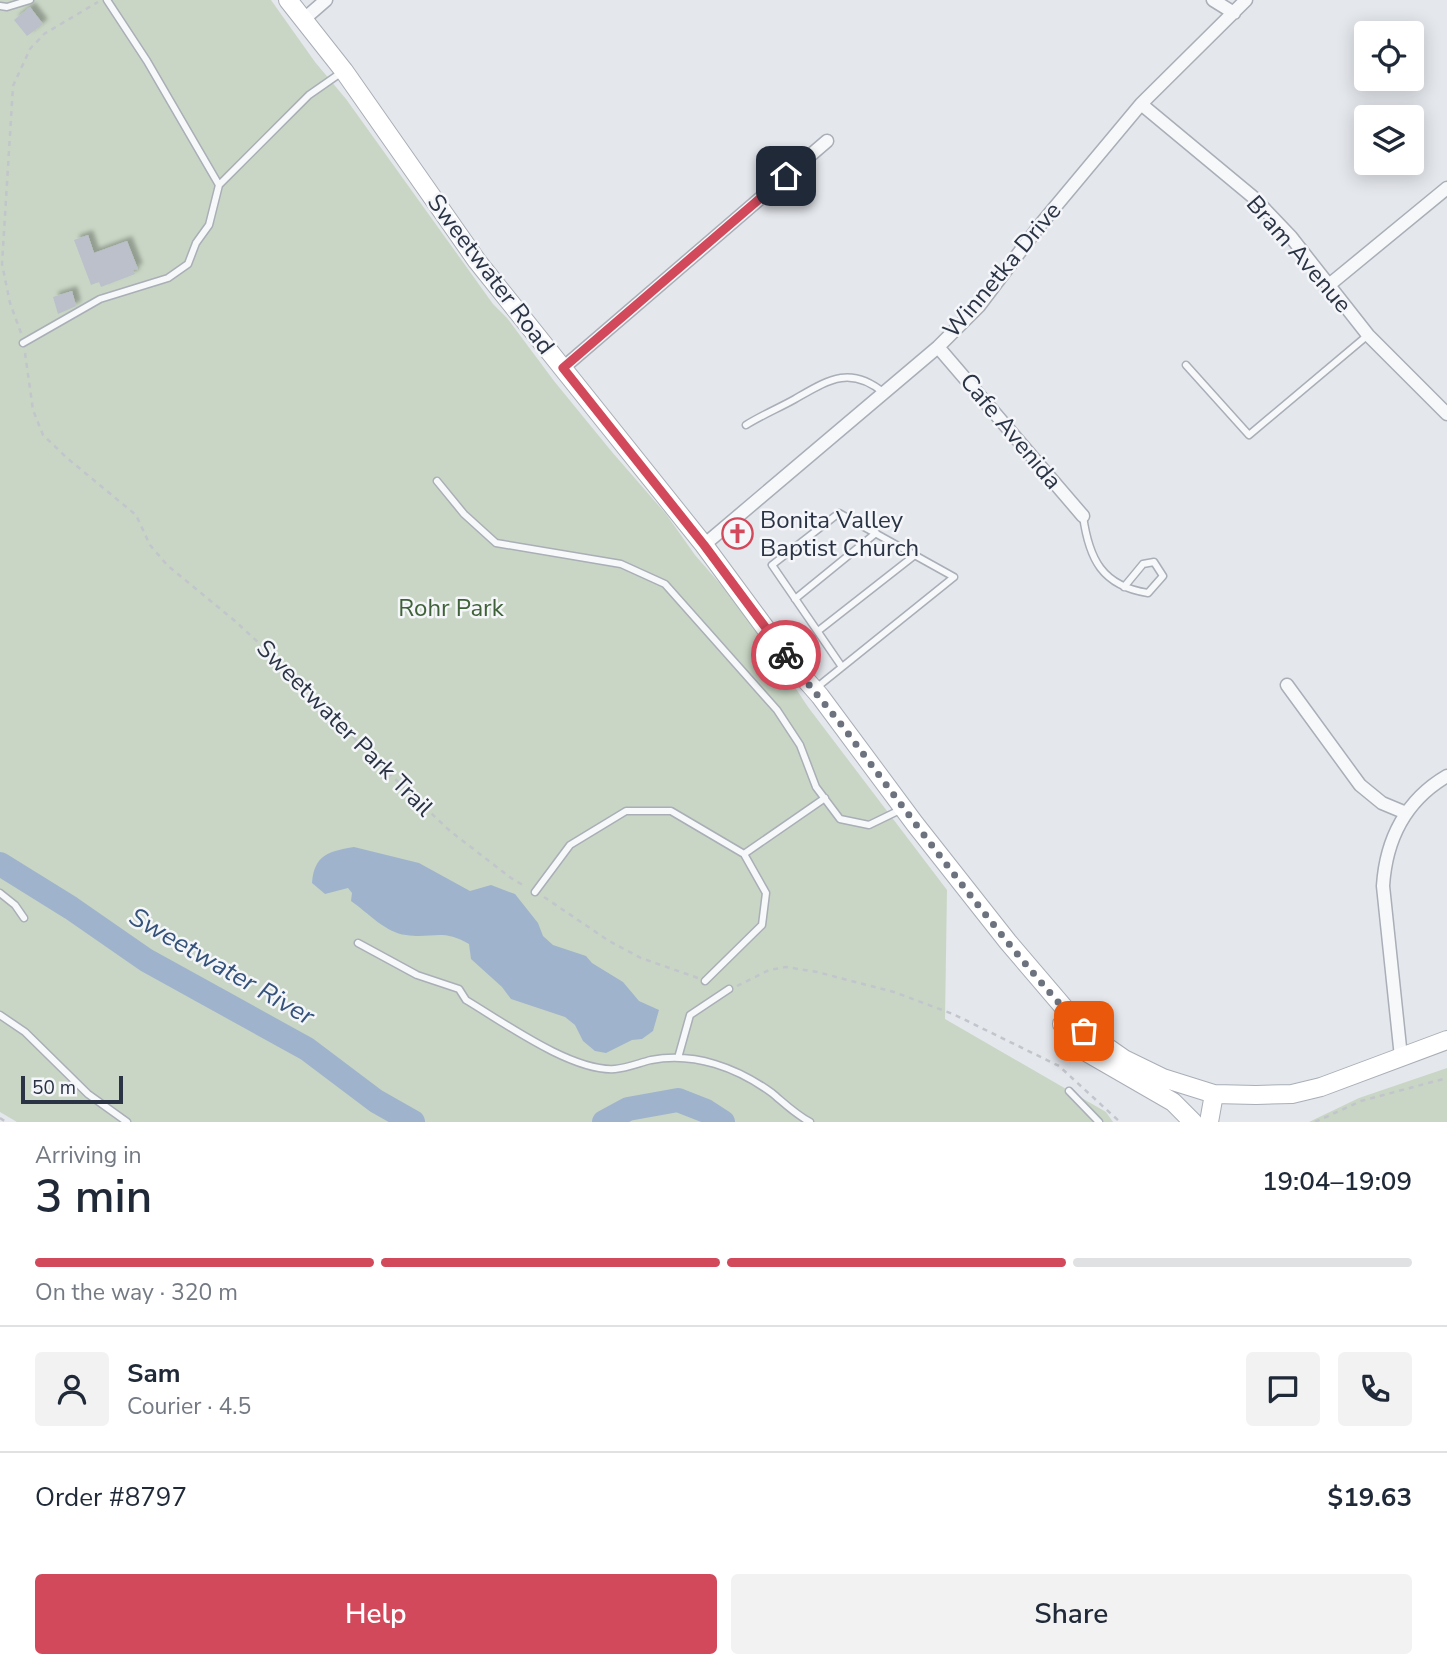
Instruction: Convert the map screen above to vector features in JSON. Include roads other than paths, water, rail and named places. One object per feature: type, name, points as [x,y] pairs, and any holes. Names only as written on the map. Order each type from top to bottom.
[{"type":"main road","name":"Sweetwater Road","points":[[288,0],[344,71],[477,261],[704,545],[792,663],[1045,988],[1084,1031],[1124,1059],[1163,1078],[1214,1094],[1292,1094],[1321,1087],[1447,1040]]},
{"type":"main road","points":[[1045,988],[1047,1007],[1088,1053],[1173,1102],[1193,1122]]},
{"type":"main road","points":[[1209,1122],[1214,1094]]},
{"type":"street","points":[[303,20],[326,0]]},
{"type":"street","points":[[1213,0],[1234,13]]},
{"type":"street","name":"Winnetka Drive","points":[[704,545],[938,347],[979,306],[1040,225],[1141,104],[1246,0]]},
{"type":"street","name":"Bram Avenue","points":[[1141,104],[1253,197],[1290,237],[1368,334],[1447,414]]},
{"type":"street","points":[[563,368],[827,141]]},
{"type":"street","points":[[1329,285],[1447,188]]},
{"type":"street","name":"Cafe Avenida","points":[[938,347],[1083,516]]},
{"type":"street","points":[[1287,685],[1360,785],[1382,803],[1406,813]]},
{"type":"street","points":[[1401,1057],[1383,886],[1386,863],[1391,840],[1406,813],[1424,792],[1447,776]]},
{"type":"lane","points":[[0,6],[6,7],[30,0]]},
{"type":"lane","points":[[107,0],[147,61],[219,185]]},
{"type":"lane","points":[[23,343],[100,299],[168,278],[188,264],[195,243],[209,225],[219,185],[309,95],[344,71]]},
{"type":"lane","points":[[1186,365],[1249,435],[1368,334]]},
{"type":"lane","points":[[746,425],[809,389],[841,377],[854,377],[871,383],[884,393]]},
{"type":"lane","points":[[437,481],[464,514],[496,543],[621,564],[665,584],[777,710],[800,745],[816,787],[841,818],[869,825],[904,808]]},
{"type":"lane","points":[[815,690],[954,578],[839,513],[772,565],[842,667]]},
{"type":"lane","points":[[1083,516],[1086,539],[1095,563],[1124,587],[1149,593],[1163,576],[1154,562],[1143,564],[1124,587]]},
{"type":"lane","points":[[796,599],[876,533]]},
{"type":"lane","points":[[818,631],[915,555]]},
{"type":"lane","points":[[744,854],[825,798]]},
{"type":"lane","points":[[534,892],[570,845],[626,811],[671,811],[744,854],[766,893],[762,925],[705,981]]},
{"type":"lane","points":[[0,893],[15,905],[24,918]]},
{"type":"lane","points":[[358,943],[417,975],[459,989],[466,1000],[564,1057],[590,1066],[614,1069],[678,1058],[711,1063],[739,1072],[810,1122]]},
{"type":"lane","points":[[678,1058],[690,1015],[729,989]]},
{"type":"lane","points":[[0,1015],[25,1032],[88,1094],[127,1122]]},
{"type":"lane","points":[[1069,1091],[1099,1122]]},
{"type":"water","points":[[354,847],[419,863],[470,891],[491,885],[515,894],[538,923],[543,936],[553,945],[586,956],[592,963],[623,982],[639,1001],[659,1010],[653,1031],[642,1039],[632,1040],[606,1053],[595,1051],[583,1041],[575,1025],[565,1017],[511,999],[502,987],[471,959],[469,944],[452,936],[415,936],[391,930],[351,901],[352,893],[348,888],[325,894],[312,883],[316,866],[324,856]]},
{"type":"waterway","name":"Sweetwater River","points":[[0,864],[71,908],[146,960],[307,1049],[376,1101],[413,1122]]},
{"type":"waterway","name":"Sweetwater River","points":[[604,1122],[628,1109],[678,1100],[706,1111],[723,1122]]},
{"type":"place","name":"Bonita Valley Baptist Church","points":[[737,534]]},
{"type":"park label","name":"Rohr Park","points":[[451,608]]}]
